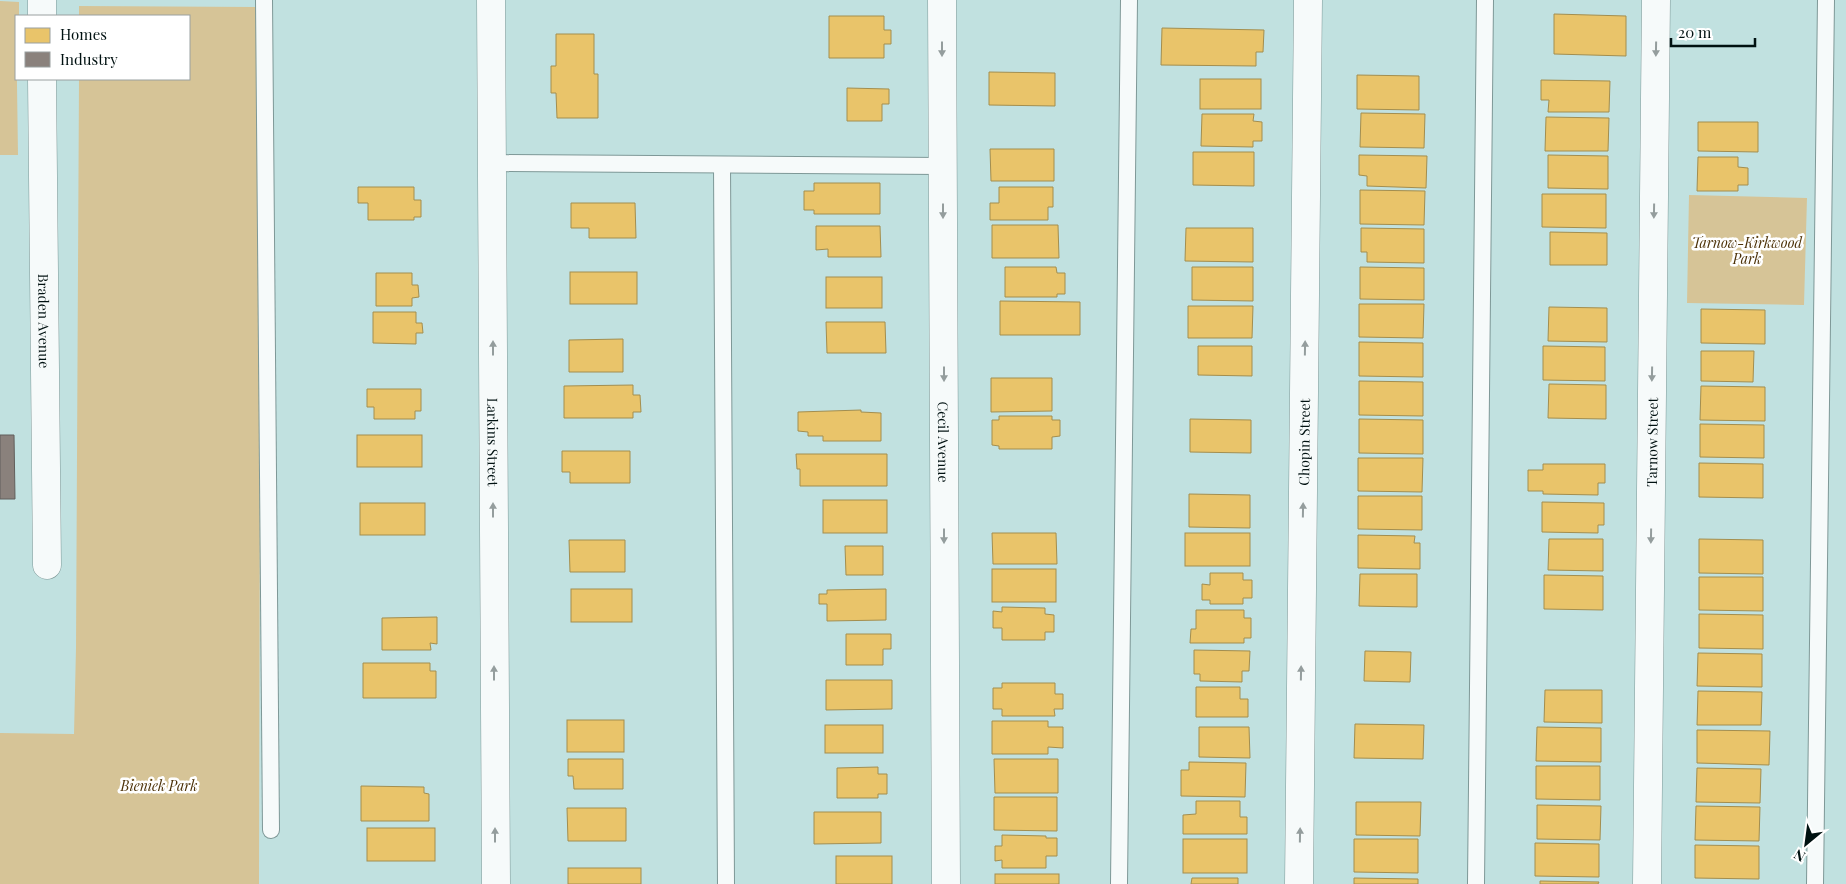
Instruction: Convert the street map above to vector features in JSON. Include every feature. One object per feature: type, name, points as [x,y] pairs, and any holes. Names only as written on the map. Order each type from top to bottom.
[{"type":"street","points":[[42,0],[42,15]]},
{"type":"street","name":"Larkins Street","points":[[491,0],[496,884]]},
{"type":"street","name":"Cecil Avenue","points":[[942,0],[946,884]]},
{"type":"street","name":"Chopin Street","points":[[1299,884],[1308,0]]},
{"type":"street","name":"Tarnow Street","points":[[1648,884],[1656,0]]},
{"type":"street","name":"Braden Avenue","points":[[42,80],[46,565]]},
{"type":"lane","points":[[264,0],[271,830]]},
{"type":"lane","points":[[1119,884],[1129,0]]},
{"type":"lane","points":[[1476,884],[1486,0]]},
{"type":"lane","points":[[1815,884],[1826,0]]},
{"type":"lane","points":[[491,163],[942,166]]},
{"type":"lane","points":[[722,165],[726,884]]},
{"type":"green space","points":[[0,1],[19,2],[19,15],[15,15],[18,155],[0,155]]},
{"type":"green space","name":"Bieniek Park","points":[[79,6],[261,7],[259,884],[0,884],[0,733],[74,734],[79,80],[190,80],[190,15],[79,15]]},
{"type":"green space","name":"Tarnow-Kirkwood Park","points":[[1689,195],[1807,198],[1804,305],[1687,303]]},
{"type":"building: Homes","points":[[1554,14],[1626,16],[1626,56],[1554,54]]},
{"type":"building: Homes","points":[[829,16],[884,16],[884,30],[891,30],[891,44],[884,44],[884,58],[829,58]]},
{"type":"building: Homes","points":[[1162,28],[1264,30],[1263,52],[1256,52],[1256,66],[1161,65]]},
{"type":"building: Homes","points":[[556,34],[594,34],[594,74],[598,74],[598,118],[557,118],[556,93],[551,93],[551,66],[556,66]]},
{"type":"building: Homes","points":[[989,72],[1055,73],[1055,106],[989,105]]},
{"type":"building: Homes","points":[[1357,75],[1419,76],[1419,110],[1357,109]]},
{"type":"building: Homes","points":[[1200,79],[1261,79],[1261,109],[1200,109]]},
{"type":"building: Homes","points":[[1541,80],[1610,81],[1609,112],[1548,112],[1549,100],[1541,100]]},
{"type":"building: Homes","points":[[847,88],[889,89],[889,104],[882,104],[882,121],[847,121]]},
{"type":"building: Homes","points":[[1361,113],[1425,114],[1424,148],[1360,147]]},
{"type":"building: Homes","points":[[1202,114],[1254,114],[1253,121],[1262,122],[1262,141],[1253,141],[1253,147],[1201,146]]},
{"type":"building: Homes","points":[[1546,117],[1609,118],[1608,151],[1545,151]]},
{"type":"building: Homes","points":[[1698,122],[1758,122],[1758,152],[1698,151]]},
{"type":"building: Homes","points":[[990,149],[1054,149],[1054,181],[991,181]]},
{"type":"building: Homes","points":[[1193,152],[1254,152],[1254,186],[1193,185]]},
{"type":"building: Homes","points":[[1359,155],[1427,156],[1426,188],[1367,186],[1367,176],[1359,175]]},
{"type":"building: Homes","points":[[1548,155],[1608,156],[1608,189],[1548,188]]},
{"type":"building: Homes","points":[[1698,157],[1738,157],[1738,167],[1748,168],[1748,185],[1738,185],[1738,191],[1697,191]]},
{"type":"building: Homes","points":[[814,183],[880,183],[880,214],[814,214],[814,210],[804,210],[804,191],[814,191]]},
{"type":"building: Homes","points":[[358,187],[414,187],[414,200],[421,200],[421,217],[414,217],[414,220],[368,220],[368,203],[358,203]]},
{"type":"building: Homes","points":[[999,187],[1053,187],[1053,207],[1048,207],[1048,220],[990,220],[990,203],[999,203]]},
{"type":"building: Homes","points":[[1360,190],[1425,191],[1424,225],[1360,224]]},
{"type":"building: Homes","points":[[1542,194],[1606,194],[1606,228],[1542,227]]},
{"type":"building: Homes","points":[[571,203],[635,203],[636,238],[589,238],[589,228],[571,228]]},
{"type":"building: Homes","points":[[992,225],[1058,225],[1059,258],[992,258]]},
{"type":"building: Homes","points":[[816,226],[880,226],[881,257],[828,257],[828,249],[816,250]]},
{"type":"building: Homes","points":[[1186,228],[1253,228],[1253,262],[1185,261]]},
{"type":"building: Homes","points":[[1361,228],[1424,229],[1424,263],[1367,262],[1367,252],[1361,252]]},
{"type":"building: Homes","points":[[1550,232],[1607,233],[1607,265],[1550,265]]},
{"type":"building: Homes","points":[[1005,267],[1056,267],[1057,273],[1065,273],[1065,294],[1057,294],[1057,297],[1005,297]]},
{"type":"building: Homes","points":[[1192,267],[1253,267],[1253,301],[1192,300]]},
{"type":"building: Homes","points":[[1360,267],[1424,268],[1424,300],[1360,299]]},
{"type":"building: Homes","points":[[570,272],[637,272],[637,304],[570,304]]},
{"type":"building: Homes","points":[[376,273],[412,273],[412,285],[418,285],[419,297],[412,298],[412,306],[376,306]]},
{"type":"building: Homes","points":[[826,277],[882,277],[882,308],[826,308]]},
{"type":"building: Homes","points":[[1000,301],[1080,302],[1080,335],[1000,335]]},
{"type":"building: Homes","points":[[1359,304],[1424,304],[1423,338],[1359,337]]},
{"type":"building: Homes","points":[[1188,306],[1253,306],[1252,338],[1188,338]]},
{"type":"building: Homes","points":[[1549,307],[1607,308],[1607,342],[1548,341]]},
{"type":"building: Homes","points":[[1701,309],[1765,310],[1765,344],[1701,343]]},
{"type":"building: Homes","points":[[373,312],[416,312],[416,323],[422,323],[423,333],[416,333],[416,344],[373,343]]},
{"type":"building: Homes","points":[[826,322],[885,322],[886,353],[827,353]]},
{"type":"building: Homes","points":[[623,339],[623,372],[569,372],[569,340]]},
{"type":"building: Homes","points":[[1359,342],[1423,343],[1423,377],[1359,376]]},
{"type":"building: Homes","points":[[1198,346],[1252,346],[1252,376],[1198,375]]},
{"type":"building: Homes","points":[[1543,346],[1605,347],[1605,381],[1543,380]]},
{"type":"building: Homes","points":[[1701,351],[1754,351],[1753,382],[1701,381]]},
{"type":"building: Homes","points":[[991,378],[1052,378],[1052,411],[991,412]]},
{"type":"building: Homes","points":[[1359,381],[1423,382],[1423,416],[1359,415]]},
{"type":"building: Homes","points":[[1549,384],[1606,385],[1606,419],[1548,418]]},
{"type":"building: Homes","points":[[633,385],[633,395],[640,395],[641,412],[633,412],[633,418],[564,418],[564,386]]},
{"type":"building: Homes","points":[[1701,386],[1765,387],[1765,421],[1700,420]]},
{"type":"building: Homes","points":[[367,389],[421,389],[421,411],[415,411],[415,419],[374,419],[374,407],[367,407]]},
{"type":"building: Homes","points":[[861,410],[861,412],[881,413],[881,441],[823,441],[823,436],[808,436],[808,432],[798,431],[798,412]]},
{"type":"building: Homes","points":[[999,416],[1052,416],[1052,420],[1060,420],[1060,436],[1052,437],[1052,449],[999,449],[999,446],[992,445],[992,420],[999,420]]},
{"type":"building: Homes","points":[[1190,419],[1251,420],[1251,453],[1190,452]]},
{"type":"building: Homes","points":[[1359,419],[1423,420],[1423,454],[1359,453]]},
{"type":"building: Homes","points":[[1700,424],[1764,425],[1764,458],[1700,457]]},
{"type":"building: Homes","points":[[357,435],[422,435],[422,467],[357,467]]},
{"type":"building: Homes","points":[[562,451],[630,451],[630,483],[570,483],[570,472],[562,472]]},
{"type":"building: Homes","points":[[796,454],[887,454],[887,486],[800,486],[800,469],[797,469]]},
{"type":"building: Homes","points":[[1358,458],[1423,458],[1422,492],[1358,491]]},
{"type":"building: Homes","points":[[1699,463],[1763,464],[1763,498],[1699,497]]},
{"type":"building: Homes","points":[[1543,464],[1605,464],[1605,483],[1598,483],[1598,495],[1543,494],[1543,491],[1528,491],[1528,470],[1543,470]]},
{"type":"building: Homes","points":[[1189,494],[1250,495],[1250,528],[1189,527]]},
{"type":"building: Homes","points":[[1358,496],[1422,496],[1422,530],[1358,529]]},
{"type":"building: Homes","points":[[823,500],[887,500],[887,533],[823,533]]},
{"type":"building: Homes","points":[[1542,502],[1604,503],[1604,525],[1598,525],[1598,533],[1542,532]]},
{"type":"building: Homes","points":[[360,503],[425,503],[425,535],[360,535]]},
{"type":"building: Homes","points":[[992,533],[1056,533],[1057,564],[993,564]]},
{"type":"building: Homes","points":[[1185,533],[1250,533],[1250,566],[1185,566]]},
{"type":"building: Homes","points":[[1358,535],[1415,536],[1414,543],[1420,543],[1420,569],[1358,568]]},
{"type":"building: Homes","points":[[1549,539],[1603,539],[1603,571],[1548,570]]},
{"type":"building: Homes","points":[[1699,539],[1763,540],[1763,574],[1699,573]]},
{"type":"building: Homes","points":[[569,540],[625,540],[625,572],[570,572]]},
{"type":"building: Homes","points":[[845,546],[883,546],[883,575],[846,575]]},
{"type":"building: Homes","points":[[992,569],[1056,569],[1056,602],[992,602]]},
{"type":"building: Homes","points":[[1210,573],[1243,573],[1243,580],[1252,580],[1252,598],[1243,598],[1243,604],[1210,604],[1210,600],[1202,600],[1202,584],[1210,585]]},
{"type":"building: Homes","points":[[1360,574],[1417,574],[1417,607],[1359,606]]},
{"type":"building: Homes","points":[[1544,575],[1603,576],[1603,610],[1544,609]]},
{"type":"building: Homes","points":[[1699,577],[1763,577],[1763,611],[1699,610]]},
{"type":"building: Homes","points":[[571,589],[632,589],[632,622],[571,622]]},
{"type":"building: Homes","points":[[886,589],[886,620],[827,621],[827,604],[819,604],[819,594],[827,594],[827,590]]},
{"type":"building: Homes","points":[[1002,607],[1045,608],[1045,614],[1054,615],[1054,632],[1045,632],[1045,640],[1002,640],[1002,628],[993,628],[993,611],[1002,612]]},
{"type":"building: Homes","points":[[1196,610],[1244,610],[1244,618],[1251,618],[1251,638],[1244,638],[1244,643],[1190,643],[1191,629],[1196,629]]},
{"type":"building: Homes","points":[[1699,614],[1763,615],[1763,649],[1699,648]]},
{"type":"building: Homes","points":[[437,617],[437,644],[430,643],[431,650],[382,650],[382,618]]},
{"type":"building: Homes","points":[[846,634],[891,634],[891,649],[883,649],[883,665],[846,665]]},
{"type":"building: Homes","points":[[1194,650],[1250,651],[1249,671],[1242,671],[1242,682],[1200,681],[1200,674],[1194,674]]},
{"type":"building: Homes","points":[[1365,651],[1411,652],[1410,682],[1364,681]]},
{"type":"building: Homes","points":[[1698,653],[1762,654],[1762,687],[1697,686]]},
{"type":"building: Homes","points":[[363,663],[430,663],[430,671],[436,671],[436,698],[363,698]]},
{"type":"building: Homes","points":[[826,680],[892,680],[892,709],[826,710]]},
{"type":"building: Homes","points":[[1002,683],[1055,683],[1055,694],[1063,694],[1063,709],[1054,709],[1055,716],[1002,716],[1002,709],[993,709],[993,688],[1002,688]]},
{"type":"building: Homes","points":[[1196,687],[1240,687],[1240,699],[1248,699],[1248,717],[1196,717]]},
{"type":"building: Homes","points":[[1545,690],[1602,690],[1602,723],[1544,722]]},
{"type":"building: Homes","points":[[1698,691],[1762,692],[1761,725],[1697,725]]},
{"type":"building: Homes","points":[[567,720],[624,720],[624,752],[567,752]]},
{"type":"building: Homes","points":[[992,721],[1048,721],[1048,727],[1063,727],[1063,748],[1048,747],[1048,754],[992,754]]},
{"type":"building: Homes","points":[[1355,724],[1424,725],[1423,759],[1354,758]]},
{"type":"building: Homes","points":[[825,725],[883,725],[883,753],[825,753]]},
{"type":"building: Homes","points":[[1199,727],[1249,727],[1250,758],[1199,757]]},
{"type":"building: Homes","points":[[1537,727],[1601,728],[1601,762],[1536,761]]},
{"type":"building: Homes","points":[[1697,730],[1770,731],[1769,765],[1697,763]]},
{"type":"building: Homes","points":[[568,759],[623,759],[623,789],[574,789],[573,776],[568,776]]},
{"type":"building: Homes","points":[[994,759],[1058,759],[1058,793],[995,793]]},
{"type":"building: Homes","points":[[1189,762],[1246,763],[1245,797],[1181,796],[1181,770],[1189,770]]},
{"type":"building: Homes","points":[[1536,766],[1600,766],[1600,800],[1536,799]]},
{"type":"building: Homes","points":[[878,767],[878,774],[887,774],[887,794],[878,794],[878,798],[837,798],[837,768]]},
{"type":"building: Homes","points":[[1697,768],[1761,769],[1760,803],[1696,802]]},
{"type":"building: Homes","points":[[361,786],[424,787],[424,793],[429,794],[429,821],[361,821]]},
{"type":"building: Homes","points":[[994,797],[1057,797],[1057,831],[994,830]]},
{"type":"building: Homes","points":[[1196,801],[1240,801],[1240,817],[1247,817],[1247,834],[1183,834],[1183,815],[1196,814]]},
{"type":"building: Homes","points":[[1356,802],[1421,802],[1420,836],[1356,835]]},
{"type":"building: Homes","points":[[1537,805],[1601,806],[1600,840],[1537,839]]},
{"type":"building: Homes","points":[[1696,806],[1760,807],[1759,841],[1695,840]]},
{"type":"building: Homes","points":[[567,808],[626,808],[626,841],[568,841]]},
{"type":"building: Homes","points":[[814,812],[881,812],[881,843],[814,844]]},
{"type":"building: Homes","points":[[367,828],[435,828],[435,861],[367,861]]},
{"type":"building: Homes","points":[[1002,835],[1057,838],[1057,856],[1046,856],[1046,868],[1002,868],[1002,860],[995,861],[995,846],[1002,846]]},
{"type":"building: Homes","points":[[1183,839],[1247,839],[1247,873],[1183,873]]},
{"type":"building: Homes","points":[[1354,839],[1418,839],[1418,873],[1354,872]]},
{"type":"building: Homes","points":[[1535,843],[1599,844],[1599,877],[1535,876]]},
{"type":"building: Homes","points":[[1695,845],[1759,846],[1759,879],[1695,878]]},
{"type":"building: Homes","points":[[836,856],[892,856],[892,884],[836,884]]},
{"type":"building: Homes","points":[[568,868],[641,868],[641,884],[568,884]]},
{"type":"building: Homes","points":[[995,874],[1059,874],[1059,884],[995,884]]},
{"type":"building: Homes","points":[[1192,878],[1238,878],[1238,884],[1191,884]]},
{"type":"building: Homes","points":[[1354,878],[1418,879],[1418,884],[1354,884]]},
{"type":"building: Homes","points":[[1540,881],[1599,882],[1598,884],[1540,884]]},
{"type":"building: Industry","points":[[0,435],[14,435],[15,499],[0,499]]}]
